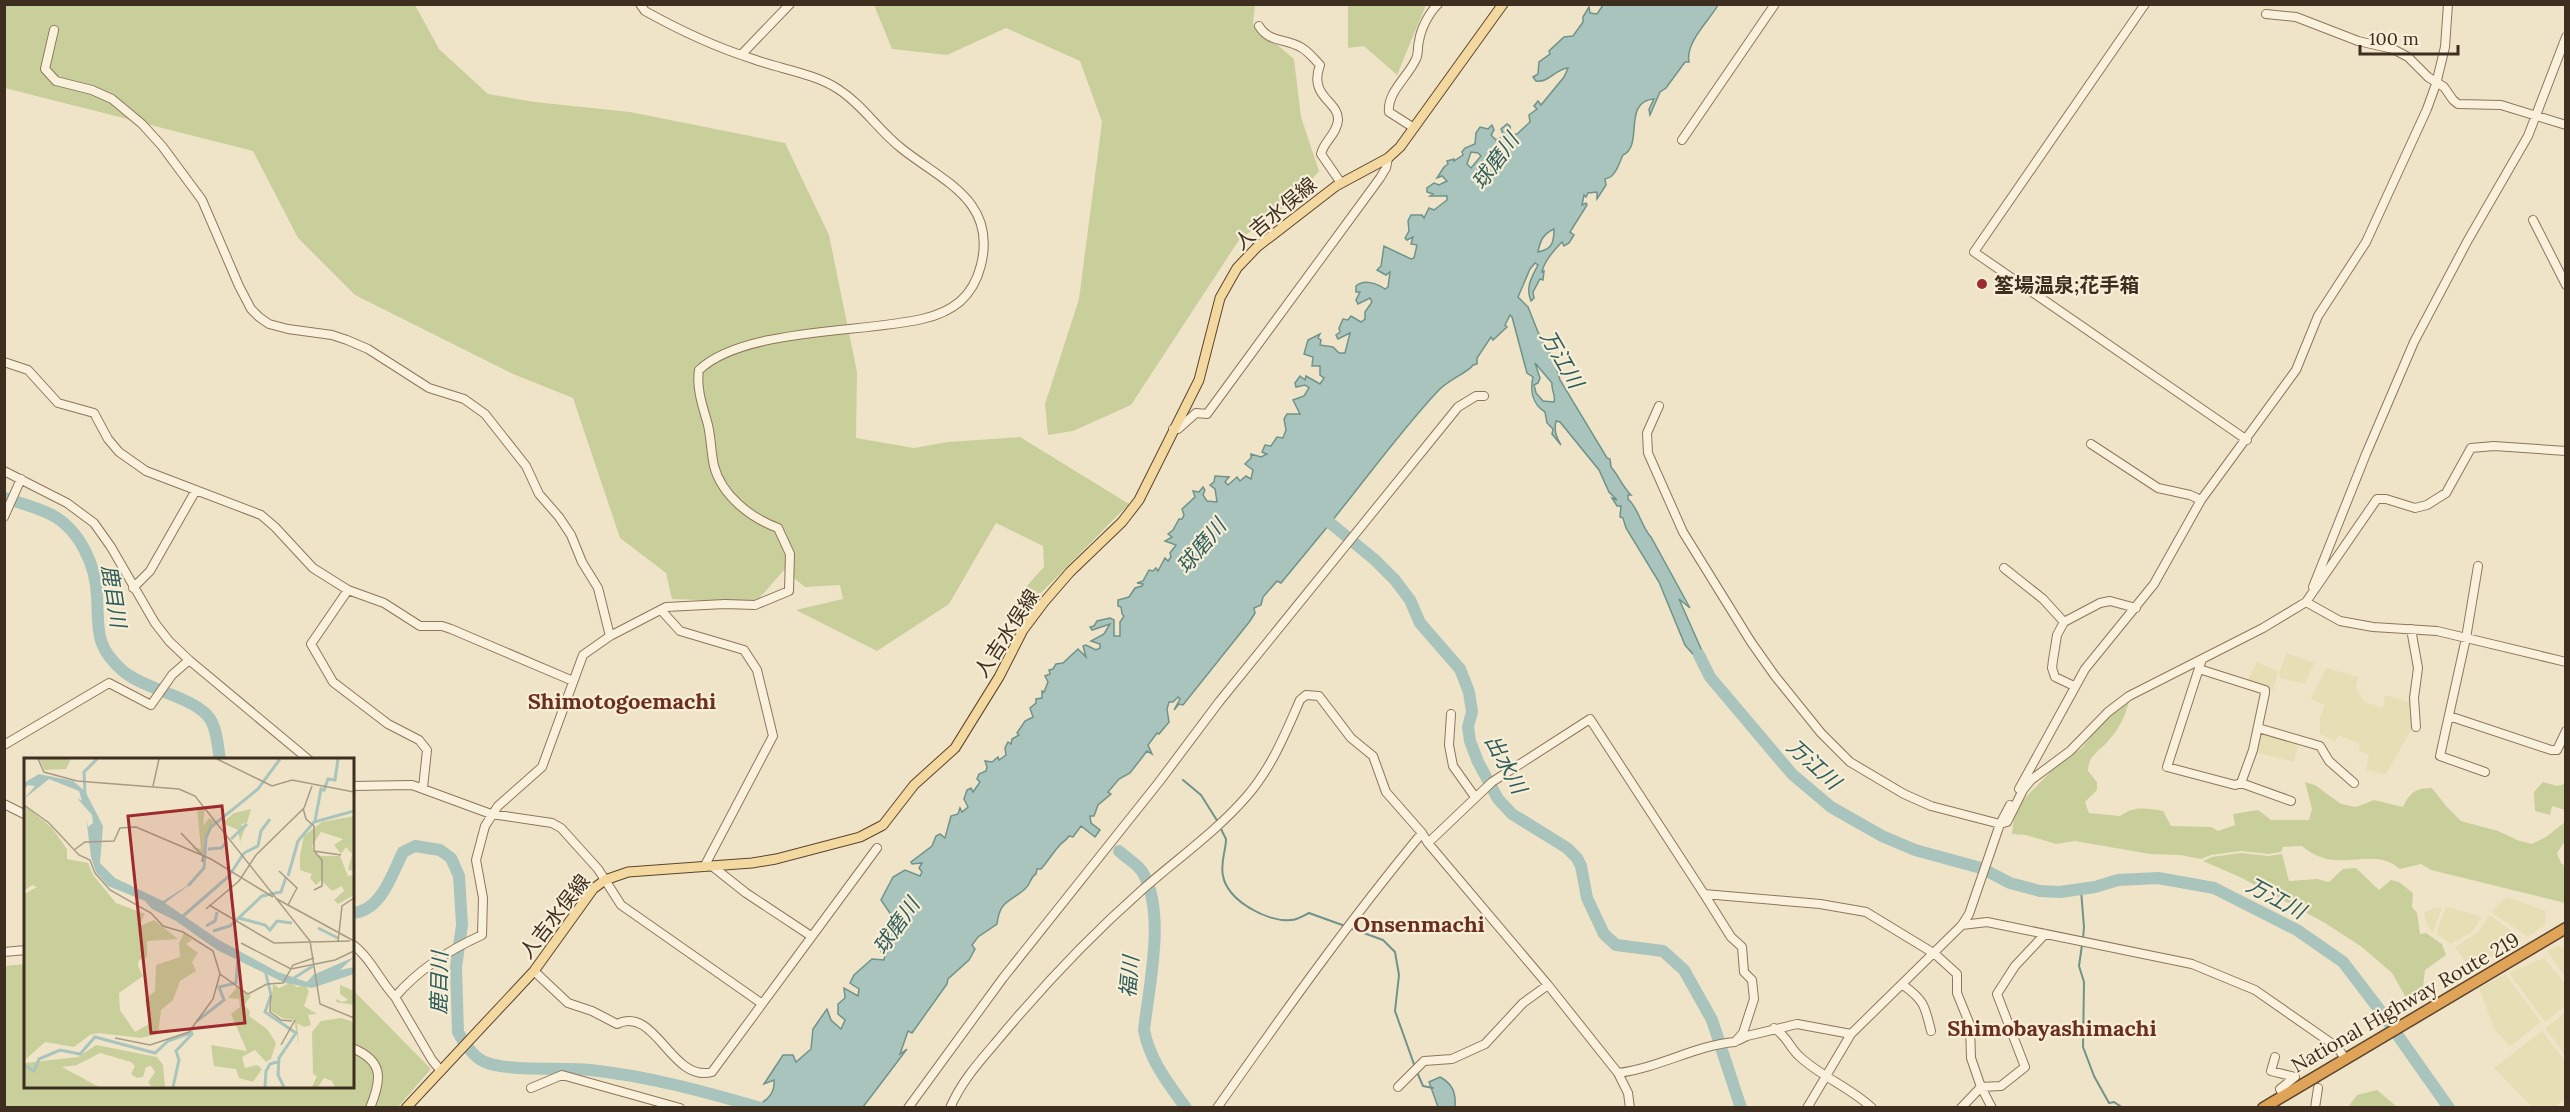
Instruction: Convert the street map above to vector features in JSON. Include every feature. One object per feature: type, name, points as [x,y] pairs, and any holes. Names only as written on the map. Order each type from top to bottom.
[{"type":"highway","name":"National Highway Route 219","points":[[2263,1107],[2565,928]]},
{"type":"main road","name":"人吉水俣線","points":[[406,1107],[481,1030],[534,971],[592,889],[605,880],[628,872],[752,863],[776,859],[860,837],[882,825],[914,785],[955,748],[999,677],[1023,630],[1044,602],[1070,572],[1122,522],[1139,500],[1198,380],[1220,298],[1238,268],[1257,247],[1341,183],[1388,158],[1414,128],[1503,4]]},
{"type":"street","points":[[395,997],[411,978],[453,950],[482,936],[483,898],[476,860],[485,826],[491,814],[542,767],[582,655],[610,636],[666,607],[755,605],[789,591],[790,554],[778,528],[758,520],[743,507],[729,494],[717,474],[699,389],[699,370],[732,350],[771,340],[895,323],[947,311],[958,305],[972,289],[982,263],[984,236],[982,224],[974,208],[950,182],[901,148],[858,104],[837,89],[818,80],[741,55],[666,23],[645,11],[640,4]]},
{"type":"street","points":[[741,55],[790,4]]},
{"type":"street","points":[[1414,128],[1389,112],[1388,106],[1397,87],[1417,57],[1419,41],[1430,14],[1438,4]]},
{"type":"street","points":[[1682,140],[1775,4]]},
{"type":"street","points":[[2145,4],[1974,252],[2247,440]]},
{"type":"street","points":[[1807,1107],[1851,1034],[1962,925],[1969,914],[1999,826],[2074,686],[2085,669],[2154,584],[2201,500],[2247,440],[2296,369],[2318,316],[2366,242],[2427,109],[2445,47],[2449,6]]},
{"type":"street","points":[[2266,14],[2296,17],[2358,41],[2393,49],[2408,57],[2436,84],[2444,87],[2452,100],[2458,104],[2501,105],[2565,125]]},
{"type":"street","points":[[1259,26],[1264,34],[1273,39],[1301,47],[1320,65],[1316,74],[1317,83],[1327,102],[1338,115],[1335,131],[1323,147],[1321,154],[1341,183]]},
{"type":"street","points":[[54,30],[45,69],[56,81],[92,90],[112,99],[142,124],[162,146],[202,200],[239,286],[251,309],[259,317],[269,324],[332,335],[368,349],[429,388],[464,399],[485,414],[526,466],[539,494],[560,517],[571,535],[582,562],[598,588],[610,636]]},
{"type":"street","points":[[2306,602],[2414,342],[2468,240],[2528,136],[2565,37]]},
{"type":"street","points":[[1173,429],[1178,429],[1196,413],[1207,414],[1380,178],[1386,168],[1388,158]]},
{"type":"street","points":[[2533,220],[2565,285]]},
{"type":"street","points":[[4,362],[28,370],[58,403],[94,413],[108,439],[119,453],[146,471],[261,515],[313,568],[348,590],[384,603],[420,626],[451,628],[573,681]]},
{"type":"street","points":[[908,1107],[1003,978],[1243,672],[1458,407],[1476,396],[1484,396]]},
{"type":"street","points":[[1659,406],[1647,433],[1648,453],[1683,532],[1698,559],[1774,676],[1821,733],[1850,762],[1904,794],[1930,806],[1999,826],[2007,822],[2023,790],[2031,780],[2080,742],[2108,712],[2129,696],[2264,628],[2306,602],[2376,499],[2386,499],[2415,508],[2427,505],[2446,493],[2471,448],[2494,446],[2565,451]]},
{"type":"street","points":[[2091,444],[2158,488],[2190,495],[2201,500]]},
{"type":"street","points":[[4,471],[67,503],[94,523],[111,547],[154,623],[189,660],[308,758]]},
{"type":"street","points":[[4,517],[21,479]]},
{"type":"street","points":[[133,588],[150,571],[196,490]]},
{"type":"street","points":[[2478,566],[2466,638],[2440,756],[2485,772]]},
{"type":"street","points":[[2004,568],[2043,599],[2064,622]]},
{"type":"street","points":[[348,590],[311,644],[333,682],[388,724],[419,740],[427,750],[423,788]]},
{"type":"street","points":[[2074,686],[2055,677],[2052,668],[2057,635],[2064,622],[2100,603],[2110,602],[2136,608]]},
{"type":"street","points":[[2306,602],[2340,621],[2373,627],[2437,631],[2565,662]]},
{"type":"street","points":[[661,610],[680,631],[744,650],[757,670],[773,736],[708,866],[811,936]]},
{"type":"street","points":[[2411,629],[2418,668],[2414,698],[2416,727]]},
{"type":"street","points":[[2202,659],[2167,767],[2235,785],[2241,783],[2290,801]]},
{"type":"street","points":[[4,745],[109,683],[151,705],[172,675],[189,660]]},
{"type":"street","points":[[2199,669],[2265,690],[2258,728],[2241,783]]},
{"type":"street","points":[[950,1107],[968,1075],[1012,1020],[1103,926],[1228,816],[1248,795],[1277,753],[1300,700],[1306,695],[1319,696],[1351,738],[1373,756],[1386,792],[1548,985],[1618,1073],[1628,1093],[1630,1107]]},
{"type":"street","points":[[1451,714],[1449,745],[1453,766],[1475,797]]},
{"type":"street","points":[[2449,716],[2551,750],[2557,750],[2565,731]]},
{"type":"street","points":[[1428,843],[1492,782],[1590,719],[1731,937],[1742,947],[1744,972],[1752,980],[1754,999],[1743,1033],[1736,1042]]},
{"type":"street","points":[[2258,728],[2320,746],[2330,761],[2354,783]]},
{"type":"street","points":[[354,786],[400,785],[423,788],[491,814],[552,823],[561,828],[605,880],[621,905],[762,1003]]},
{"type":"street","points":[[4,804],[24,814]]},
{"type":"street","points":[[1217,1107],[1292,1002],[1385,878],[1422,833]]},
{"type":"street","points":[[534,971],[568,1003],[592,1011],[617,1024],[628,1019],[635,1020],[687,1066],[706,1073],[712,1072],[877,848]]},
{"type":"street","points":[[1704,894],[1820,904],[1866,912],[1935,954],[1958,974],[1957,993],[1970,1025],[1971,1058],[1981,1087],[1992,1107]]},
{"type":"street","points":[[1962,925],[1987,922],[2192,964],[2230,978],[2274,1002],[2337,1047],[2344,1057]]},
{"type":"street","points":[[1961,1107],[1981,1087],[2001,1086],[2025,1067],[1997,994],[2015,966],[2045,934]]},
{"type":"street","points":[[354,946],[361,951],[382,983],[395,997],[432,1060],[441,1071]]},
{"type":"street","points":[[4,952],[24,950]]},
{"type":"street","points":[[1398,1087],[1424,1061],[1452,1059],[1485,1044],[1523,1003],[1548,985]]},
{"type":"street","points":[[1903,985],[1919,997],[1925,1006],[1931,1031]]},
{"type":"street","points":[[1618,1073],[1666,1062],[1724,1043],[1736,1042],[1747,1035],[1797,1024],[1851,1034]]},
{"type":"street","points":[[1774,1028],[1780,1032],[1797,1055],[1824,1077],[1861,1097],[1872,1107]]},
{"type":"street","points":[[354,1048],[373,1060],[380,1074],[376,1094],[370,1107]]},
{"type":"street","points":[[2275,1058],[2271,1071],[2295,1077],[2280,1089],[2283,1095]]},
{"type":"street","points":[[531,1088],[562,1075],[680,1107]]},
{"type":"street","points":[[2315,1107],[2318,1088]]},
{"type":"shaded area","points":[[2287,653],[2314,663],[2305,684],[2280,678],[2279,673]]},
{"type":"shaded area","points":[[2257,662],[2278,672],[2273,690],[2247,681]]},
{"type":"shaded area","points":[[2326,668],[2358,677],[2356,688],[2365,702],[2383,708],[2385,695],[2412,703],[2414,725],[2386,774],[2366,770],[2369,755],[2359,751],[2360,744],[2338,735],[2335,741],[2320,734],[2320,717],[2325,705],[2311,699]]},
{"type":"shaded area","points":[[2260,732],[2299,742],[2294,762],[2255,752]]},
{"type":"shaded area","points":[[2506,897],[2546,911],[2545,925],[2528,937],[2491,912]]},
{"type":"shaded area","points":[[2446,907],[2482,917],[2472,932],[2451,944],[2436,934]]},
{"type":"shaded area","points":[[2442,908],[2433,933],[2426,924],[2424,912]]},
{"type":"shaded area","points":[[2490,915],[2521,938],[2471,970],[2455,947],[2478,932]]},
{"type":"shaded area","points":[[2557,946],[2565,948],[2565,977],[2547,951]]},
{"type":"shaded area","points":[[2544,958],[2566,985],[2565,1006],[2545,1022],[2509,973]]},
{"type":"shaded area","points":[[2505,974],[2541,1022],[2510,1046],[2495,1030],[2479,988]]},
{"type":"shaded area","points":[[2565,1013],[2565,1055],[2545,1028]]},
{"type":"shaded area","points":[[2542,1031],[2565,1061],[2565,1099],[2555,1107],[2532,1107],[2494,1068]]},
{"type":"green space","points":[[5,5],[415,5],[439,49],[488,94],[535,102],[630,112],[785,143],[829,235],[857,372],[856,438],[914,448],[948,442],[1020,437],[1129,504],[1036,598],[1024,589],[1044,567],[1043,546],[996,523],[949,604],[877,651],[796,610],[843,599],[840,585],[805,587],[784,570],[756,602],[672,599],[666,573],[620,538],[573,398],[513,374],[355,295],[298,238],[253,151],[5,88]]},
{"type":"green space","points":[[874,5],[1255,5],[1253,24],[1294,59],[1301,117],[1319,171],[1295,199],[1239,240],[1131,405],[1073,431],[1048,435],[1045,404],[1079,299],[1102,122],[1080,61],[1006,28],[947,55],[892,49]]},
{"type":"green space","points":[[1348,5],[1426,5],[1397,75],[1364,46],[1348,48]]},
{"type":"green space","points":[[2129,701],[2116,731],[2090,761],[2088,771],[2097,782],[2097,790],[2085,802],[2089,813],[2120,816],[2135,809],[2151,809],[2163,811],[2171,826],[2211,827],[2218,831],[2235,825],[2233,814],[2258,810],[2271,820],[2309,820],[2312,809],[2305,782],[2315,785],[2341,804],[2356,807],[2374,800],[2403,807],[2414,792],[2432,788],[2461,821],[2498,831],[2532,844],[2546,837],[2565,822],[2565,841],[2557,853],[2561,863],[2565,866],[2565,903],[2431,870],[2421,864],[2400,869],[2389,862],[2378,859],[2328,859],[2315,855],[2302,846],[2283,847],[2281,852],[2269,854],[2240,851],[2211,855],[2201,859],[2180,855],[2150,854],[2075,841],[2056,844],[2026,835],[2012,834],[2014,816],[2024,799],[2061,761],[2082,748],[2095,731],[2124,703]]},
{"type":"green space","points":[[2543,782],[2557,786],[2565,784],[2565,810],[2552,806],[2550,815],[2535,811],[2534,792]]},
{"type":"green space","points":[[2241,853],[2269,856],[2282,854],[2289,881],[2317,879],[2329,882],[2343,869],[2356,868],[2379,890],[2391,880],[2399,882],[2413,893],[2412,907],[2417,913],[2420,934],[2426,933],[2442,944],[2446,955],[2425,970],[2422,996],[2409,1003],[2392,973],[2362,947],[2325,923],[2242,878],[2203,861],[2212,857]]},
{"type":"green space","points":[[24,964],[24,1088],[354,1088],[354,991],[431,1069],[398,1107],[5,1107],[4,966]]},
{"type":"green space","points":[[2377,1090],[2397,1107],[2348,1107],[2357,1095]]},
{"type":"water","name":"球磨川","points":[[1603,5],[1718,5],[1694,39],[1689,62],[1685,62],[1666,88],[1660,92],[1650,115],[1649,109],[1654,99],[1644,102],[1639,107],[1629,150],[1623,155],[1614,173],[1605,179],[1606,185],[1597,199],[1597,192],[1588,193],[1586,197],[1584,195],[1582,205],[1586,203],[1587,205],[1570,232],[1574,235],[1564,246],[1562,242],[1547,260],[1542,272],[1544,271],[1543,280],[1540,279],[1533,292],[1534,298],[1531,301],[1529,291],[1530,282],[1538,265],[1535,263],[1518,297],[1528,307],[1538,332],[1554,360],[1560,380],[1607,458],[1610,459],[1611,467],[1631,495],[1628,495],[1628,499],[1690,608],[1679,599],[1714,678],[1685,645],[1659,582],[1626,528],[1623,518],[1620,517],[1621,506],[1617,506],[1612,498],[1617,500],[1609,492],[1599,470],[1560,422],[1556,421],[1555,428],[1561,445],[1552,434],[1553,429],[1547,423],[1545,412],[1537,405],[1533,396],[1533,377],[1527,373],[1510,315],[1505,325],[1507,327],[1493,340],[1491,337],[1477,358],[1477,364],[1442,387],[1409,424],[1331,522],[1335,527],[1333,529],[1328,526],[1281,583],[1277,581],[1263,597],[1261,605],[1254,608],[1255,613],[1250,621],[1183,705],[1179,704],[1174,710],[1180,699],[1178,697],[1173,702],[1169,702],[1167,709],[1169,722],[1148,745],[1152,754],[1147,751],[1130,773],[1119,779],[1108,792],[1111,794],[1098,805],[1094,816],[1090,816],[1091,823],[1100,830],[1095,837],[1081,826],[1073,837],[1069,836],[1060,845],[1041,869],[1037,869],[1027,887],[1003,906],[997,924],[978,937],[972,945],[975,949],[969,960],[948,979],[947,984],[912,1033],[908,1031],[900,1054],[907,1049],[863,1107],[760,1107],[759,1104],[771,1095],[774,1080],[764,1084],[783,1055],[793,1055],[796,1062],[811,1049],[813,1029],[827,1009],[831,1020],[841,1029],[845,1020],[838,1014],[838,1004],[845,998],[844,988],[858,996],[859,989],[850,983],[854,975],[872,959],[884,960],[885,954],[881,952],[884,939],[890,941],[891,934],[886,933],[889,924],[894,919],[881,900],[893,877],[905,870],[920,876],[922,872],[919,868],[922,863],[912,864],[911,862],[932,846],[936,836],[940,834],[945,838],[951,816],[958,814],[960,808],[962,812],[968,807],[964,799],[967,790],[971,788],[973,792],[980,782],[977,779],[979,774],[986,771],[985,761],[992,762],[998,757],[999,760],[1006,755],[1005,748],[1008,742],[1011,744],[1012,739],[1019,735],[1017,733],[1025,721],[1033,717],[1030,708],[1036,703],[1036,699],[1042,698],[1042,691],[1044,692],[1048,682],[1045,676],[1050,674],[1049,670],[1053,669],[1056,664],[1063,663],[1078,649],[1086,657],[1083,646],[1086,645],[1096,650],[1100,648],[1100,644],[1091,641],[1104,634],[1110,624],[1092,630],[1090,627],[1094,626],[1097,621],[1110,618],[1114,620],[1114,636],[1120,636],[1120,622],[1124,616],[1121,607],[1118,606],[1118,600],[1129,597],[1135,588],[1142,586],[1143,584],[1137,583],[1143,581],[1149,570],[1153,571],[1156,568],[1158,571],[1165,558],[1168,561],[1171,557],[1170,553],[1176,545],[1165,541],[1172,537],[1168,534],[1179,519],[1182,519],[1184,515],[1182,509],[1195,497],[1193,491],[1199,492],[1203,487],[1205,490],[1203,495],[1207,501],[1217,502],[1215,489],[1210,485],[1214,482],[1215,476],[1229,477],[1225,482],[1228,485],[1237,477],[1240,481],[1246,476],[1251,479],[1253,470],[1245,464],[1251,458],[1251,454],[1261,457],[1267,454],[1262,452],[1265,445],[1271,446],[1277,437],[1283,438],[1286,430],[1284,419],[1287,414],[1300,414],[1293,400],[1304,396],[1309,388],[1305,385],[1296,387],[1295,383],[1300,376],[1305,380],[1306,376],[1320,384],[1324,378],[1320,375],[1320,366],[1312,366],[1313,357],[1304,354],[1308,340],[1320,334],[1318,338],[1321,340],[1320,345],[1333,347],[1339,353],[1345,353],[1350,333],[1338,339],[1336,335],[1340,332],[1339,328],[1343,319],[1348,320],[1351,316],[1361,322],[1365,319],[1365,312],[1372,302],[1370,298],[1358,304],[1356,300],[1360,292],[1356,292],[1356,286],[1366,282],[1385,289],[1388,287],[1390,272],[1386,275],[1377,270],[1381,266],[1384,246],[1411,259],[1414,258],[1417,245],[1411,244],[1413,237],[1407,240],[1405,238],[1409,231],[1408,221],[1411,215],[1422,215],[1424,218],[1429,208],[1434,210],[1447,200],[1447,196],[1430,196],[1433,194],[1427,192],[1427,188],[1434,183],[1439,185],[1447,181],[1442,176],[1437,178],[1448,164],[1447,161],[1454,159],[1454,161],[1463,155],[1465,148],[1475,144],[1476,133],[1480,127],[1488,129],[1492,125],[1494,130],[1491,135],[1496,140],[1504,136],[1501,129],[1507,124],[1510,126],[1511,135],[1517,134],[1530,122],[1529,115],[1537,109],[1534,106],[1538,101],[1541,105],[1564,77],[1568,68],[1545,80],[1536,81],[1533,77],[1538,74],[1539,62],[1550,54],[1549,51],[1564,37],[1573,36],[1583,22],[1583,17],[1589,7],[1590,13],[1597,14]],"holes":[[[1471,152],[1481,156],[1471,168],[1467,164]],[[1554,229],[1551,245],[1538,252],[1547,233]],[[1535,363],[1552,383],[1554,402],[1543,401],[1536,393],[1534,385],[1540,378]]]},
{"type":"water","points":[[1440,1077],[1453,1089],[1455,1107],[1438,1107],[1429,1082]]},
{"type":"waterway","name":"鹿目川","points":[[4,498],[46,512],[71,530],[90,561],[96,585],[98,628],[107,653],[132,678],[182,699],[203,711],[214,728],[220,758]]},
{"type":"waterway","name":"出水川","points":[[1323,517],[1375,560],[1395,580],[1410,600],[1420,623],[1460,669],[1469,692],[1472,712],[1468,727],[1470,741],[1478,762],[1498,799],[1512,814],[1567,848],[1577,858],[1581,866],[1587,898],[1604,934],[1616,945],[1663,951],[1684,970],[1712,1020],[1741,1108]]},
{"type":"waterway","name":"万江川","points":[[1699,655],[1710,677],[1792,774],[1831,807],[1882,836],[1915,850],[1981,868],[2010,883],[2040,891],[2060,892],[2095,887],[2118,880],[2158,878],[2214,888],[2297,930],[2343,962],[2449,1108]]},
{"type":"waterway","points":[[1183,780],[1201,795],[1218,822]]},
{"type":"waterway","points":[[1220,827],[1226,839],[1222,866],[1223,876],[1232,894],[1240,901],[1260,914],[1281,920],[1293,920],[1309,913],[1345,926]]},
{"type":"waterway","name":"鹿目川","points":[[354,913],[371,906],[378,899],[390,881],[403,852],[415,846],[440,850],[451,858],[459,876],[462,925],[456,967],[458,1032],[477,1057],[485,1062],[507,1067],[579,1069],[633,1076],[761,1108]]},
{"type":"waterway","name":"福川","points":[[1119,851],[1143,873],[1150,889],[1154,908],[1154,950],[1144,1030],[1160,1071],[1186,1108]]},
{"type":"waterway","points":[[2081,890],[2083,939]]},
{"type":"waterway","points":[[1350,928],[1383,940],[1395,952],[1399,975],[1395,1011],[1415,1067]]},
{"type":"waterway","points":[[2082,945],[2079,966],[2084,982],[2083,1047],[2094,1076],[2109,1103],[2114,1102],[2123,1108]]},
{"type":"waterway","points":[[1417,1072],[1423,1086],[1433,1088]]},
{"type":"place","name":"筌場温泉;花手箱","points":[[1982,284]]},
{"type":"district","name":"Shimotogoemachi","points":[[622,701]]},
{"type":"district","name":"Onsenmachi","points":[[1419,924]]},
{"type":"district","name":"Shimobayashimachi","points":[[2052,1028]]}]
